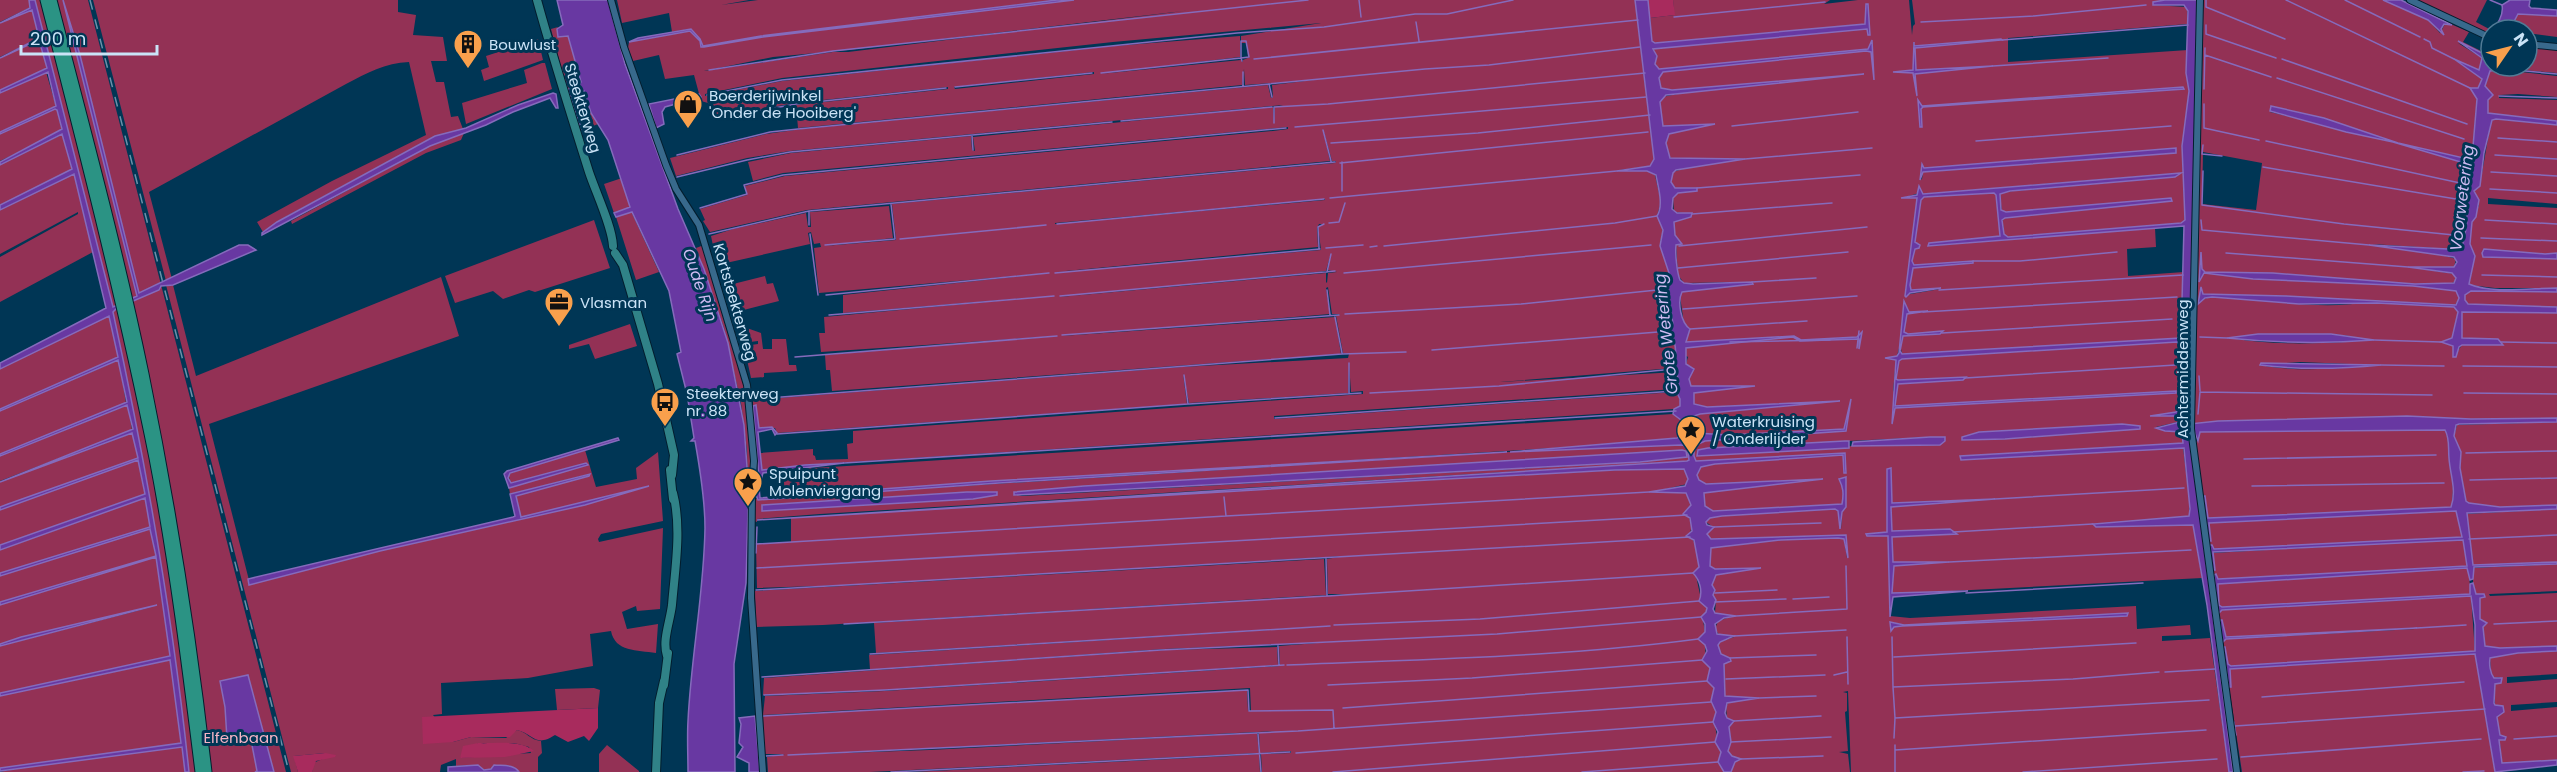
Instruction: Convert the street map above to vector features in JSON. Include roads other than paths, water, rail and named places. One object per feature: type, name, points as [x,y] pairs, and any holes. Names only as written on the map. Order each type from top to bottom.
[{"type":"highway","points":[[45,0],[124,298]]},
{"type":"highway","points":[[52,0],[124,298],[176,587],[200,772]]},
{"type":"highway","points":[[126,309],[161,460],[183,585],[207,772]]},
{"type":"main road","name":"Steekterweg","points":[[537,0],[566,99],[612,234],[614,250],[623,265],[658,384],[674,462],[672,475],[677,529],[656,772]]},
{"type":"street","name":"Kortsteekterweg","points":[[611,0],[624,47],[666,165],[676,189],[699,225],[747,385],[754,461],[751,598],[763,772]]},
{"type":"street","name":"Achtermiddenweg","points":[[2200,0],[2191,426],[2237,772]]},
{"type":"street","points":[[2410,0],[2479,33]]},
{"type":"street","points":[[2539,45],[2557,47]]},
{"type":"water","points":[[29,0],[35,0],[113,307],[137,296],[63,0],[80,55],[139,293],[239,245],[248,245],[256,250],[173,285],[161,286],[159,290],[117,308],[113,312],[137,426],[157,541],[175,656],[189,772],[185,772],[182,747],[0,771],[0,768],[181,743],[170,660],[0,696],[0,693],[170,656],[156,557],[0,605],[0,602],[156,556],[150,529],[0,576],[0,573],[150,527],[145,498],[0,550],[0,545],[145,494],[138,460],[0,510],[0,507],[138,458],[132,433],[0,482],[133,429],[127,405],[0,456],[0,454],[127,402],[118,360],[0,411],[0,409],[118,357],[109,316],[0,369],[0,363],[106,308],[74,174],[0,210],[0,205],[72,169],[62,134],[0,165],[0,162],[62,129],[55,109],[0,134],[56,106],[48,72],[0,93],[0,90],[47,68],[39,40],[0,58],[39,38],[32,10],[0,23],[30,8]]},
{"type":"water","name":"Oude Rijn","points":[[557,0],[608,0],[625,64],[678,209],[704,269],[728,343],[744,425],[750,509],[748,510],[746,583],[734,664],[735,772],[688,772],[690,697],[705,528],[699,462],[695,441],[691,441],[694,438],[687,394],[677,354],[681,352],[669,291],[632,212],[616,217],[614,213],[630,207],[608,140],[591,113],[584,91],[571,96],[582,130],[568,92],[567,89],[577,89],[581,82],[568,36],[558,37],[557,29],[563,25]]},
{"type":"water","points":[[1057,0],[1074,0],[763,37],[704,47],[701,47],[700,41],[690,31],[629,42],[638,38],[691,29],[700,39],[703,46],[761,36]]},
{"type":"water","points":[[1635,0],[1648,0],[1652,41],[1655,43],[1865,24],[1866,4],[1868,4],[1870,35],[1867,29],[1653,49],[1657,56],[1655,64],[1659,69],[1868,49],[1872,40],[1874,80],[1871,52],[1866,51],[1663,72],[1659,78],[1661,88],[1672,90],[1864,74],[1666,95],[1660,102],[1663,126],[1715,124],[1669,134],[1666,143],[1670,158],[1745,159],[1676,170],[1673,173],[1671,182],[1675,188],[1697,188],[1697,191],[1678,193],[1673,198],[1672,209],[1677,213],[1692,213],[1691,217],[1674,222],[1675,235],[1682,244],[1676,245],[1680,280],[1693,284],[1752,282],[1753,284],[1682,292],[1681,312],[1684,322],[1690,329],[1686,342],[1794,336],[1801,340],[1857,337],[1862,332],[1859,349],[1859,339],[1800,341],[1793,337],[1686,348],[1686,364],[1694,369],[1689,379],[1691,386],[1755,386],[1694,393],[1694,404],[1707,407],[1840,401],[1700,414],[1694,416],[1696,433],[1729,435],[1844,429],[1851,399],[1846,431],[1705,441],[1694,446],[1696,461],[1845,453],[1846,473],[1844,473],[1843,455],[1715,464],[1701,467],[1697,475],[1699,480],[1706,484],[1823,479],[1704,493],[1705,506],[1713,511],[1842,504],[1843,490],[1839,479],[1846,477],[1846,507],[1842,512],[1840,529],[1838,511],[1835,509],[1722,516],[1710,518],[1706,522],[1707,525],[1714,527],[1707,534],[1711,539],[1846,535],[1848,558],[1844,539],[1838,538],[1781,540],[1711,548],[1710,566],[1715,569],[1761,568],[1716,575],[1712,585],[1715,590],[1713,595],[1716,600],[1713,609],[1715,613],[1736,616],[1724,618],[1715,624],[1717,634],[1734,636],[1718,645],[1721,654],[1730,658],[1731,661],[1724,664],[1725,696],[1759,698],[1727,703],[1725,713],[1727,718],[1734,721],[1729,727],[1731,742],[1728,751],[1732,756],[1741,759],[1735,762],[1731,772],[1724,772],[1718,762],[1721,752],[1715,742],[1718,732],[1713,722],[1716,712],[1711,701],[1714,688],[1707,681],[1710,668],[1702,660],[1707,651],[1705,645],[1698,639],[1705,632],[1705,624],[1701,617],[1707,608],[1699,601],[1700,586],[1693,573],[1699,567],[1694,540],[1686,536],[1692,531],[1690,518],[1683,514],[1691,505],[1686,493],[1649,492],[1685,486],[1688,479],[1684,469],[1615,470],[1337,485],[757,520],[1689,460],[1687,446],[1681,445],[1510,452],[1677,438],[1681,435],[1681,420],[1673,414],[1674,409],[1680,406],[1680,399],[1675,389],[1679,387],[1677,372],[1670,373],[1676,352],[1674,341],[1668,330],[1673,324],[1668,291],[1669,273],[1660,246],[1663,230],[1657,216],[1660,201],[1656,175],[1647,171],[1617,171],[1650,166],[1654,159]]},
{"type":"water","points":[[2198,0],[2189,400],[2183,400],[2182,349],[2177,342],[1902,359],[1899,361],[1896,379],[1898,380],[1966,377],[1963,380],[1898,384],[1895,406],[2176,391],[2176,393],[1895,408],[1892,424],[1896,360],[1885,358],[1897,356],[1899,353],[1904,301],[1909,312],[1928,311],[1907,314],[1904,332],[1908,334],[1943,331],[1940,334],[1903,336],[1900,351],[1902,354],[2181,338],[2184,226],[1928,246],[1929,243],[2000,236],[1994,193],[1924,197],[1921,200],[1915,242],[1920,245],[1915,249],[1912,261],[1914,265],[1973,261],[1973,263],[1913,268],[1911,290],[1941,288],[1910,293],[1905,296],[1917,198],[1901,198],[1917,195],[1919,186],[1923,194],[2181,173],[2175,177],[2010,191],[2000,194],[2001,210],[2006,212],[2171,198],[2172,201],[2005,218],[2002,220],[2004,234],[2008,237],[2181,223],[2185,220],[2182,146],[2189,91],[2186,73],[2188,11],[2184,5],[2153,5],[2153,2]]},
{"type":"water","points":[[2383,0],[2401,0],[2452,25],[2444,24],[2441,29],[2444,35],[2428,20]]},
{"type":"water","points":[[2510,0],[2530,0],[2531,8],[2557,10],[2557,16],[2518,14],[2516,18],[2501,18],[2502,5]]},
{"type":"water","points":[[2001,39],[1915,48],[1916,70],[1993,66],[1915,74],[1917,96],[1913,73],[1893,72],[1913,70],[1914,42],[1914,46]]},
{"type":"water","points":[[2458,41],[2479,52],[2479,56]]},
{"type":"water","points":[[2454,59],[2479,70],[2479,77]]},
{"type":"water","points":[[2488,78],[2485,86],[2493,95],[2488,100],[2488,113],[2557,121],[2557,125],[2492,120],[2484,153],[2480,186],[2474,191],[2479,200],[2476,217],[2472,222],[2470,244],[2475,256],[2469,284],[2500,290],[2557,288],[2557,292],[2471,291],[2465,295],[2465,300],[2468,304],[2557,307],[2557,313],[2462,312],[2462,338],[2498,339],[2503,345],[2462,345],[2456,357],[2453,357],[2453,346],[2441,342],[2452,338],[2458,312],[2454,307],[2377,303],[2299,304],[2212,297],[2205,298],[2198,304],[2201,287],[2203,294],[2456,305],[2459,298],[2456,291],[2413,286],[2253,279],[2204,273],[2199,282],[2201,252],[2202,269],[2205,272],[2273,273],[2415,284],[2454,283],[2456,278],[2452,273],[2408,267],[2454,267],[2457,262],[2454,257],[2369,245],[2448,249],[2462,247],[2467,216],[2461,199],[2469,194],[2477,99],[2470,88],[2478,88],[2482,79]]},
{"type":"water","points":[[2183,87],[2184,89],[1923,107],[1921,109],[1922,127],[1920,127],[1918,100],[1922,106]]},
{"type":"water","points":[[556,94],[558,108],[550,98],[430,146],[262,235],[277,222],[435,136],[466,128],[518,105]]},
{"type":"water","points":[[699,94],[701,97],[665,107],[662,112],[664,124],[656,128],[649,104]]},
{"type":"water","points":[[2271,106],[2324,118],[2398,143],[2464,158],[2464,163],[2393,142],[2270,111]]},
{"type":"water","points":[[2176,148],[2176,153],[1923,172],[1920,180],[1922,164],[1924,168]]},
{"type":"water","points":[[2484,249],[2557,253],[2557,259],[2483,257]]},
{"type":"water","points":[[2258,334],[2331,334],[2374,340],[2300,342],[2227,338]]},
{"type":"water","points":[[2261,363],[2381,365],[2305,368],[2275,367],[2260,365]]},
{"type":"water","points":[[2182,404],[2189,406],[2190,424],[2218,421],[2407,416],[2471,419],[2557,418],[2557,422],[2459,424],[2456,425],[2454,436],[2461,452],[2460,468],[2466,501],[2500,507],[2557,505],[2557,509],[2467,513],[2473,565],[2557,562],[2557,564],[2474,567],[2473,579],[2470,580],[2467,568],[2218,584],[2219,605],[2222,607],[2470,594],[2470,584],[2473,583],[2476,594],[2484,594],[2485,597],[2480,598],[2480,619],[2487,623],[2483,627],[2485,646],[2500,648],[2557,646],[2557,651],[2518,653],[2490,658],[2490,663],[2494,678],[2502,678],[2501,683],[2495,684],[2494,703],[2503,706],[2504,712],[2497,717],[2500,735],[2506,737],[2505,740],[2499,740],[2502,763],[2557,760],[2557,765],[2495,772],[2475,654],[2230,669],[2231,687],[2229,687],[2223,647],[2225,647],[2228,664],[2231,666],[2475,651],[2475,625],[2471,596],[2222,610],[2218,614],[2214,575],[2216,574],[2218,579],[2467,566],[2463,540],[2213,552],[2215,570],[2213,570],[2209,545],[2212,545],[2214,549],[2462,537],[2456,511],[2209,523],[2211,541],[2209,541],[2203,496],[2205,496],[2208,518],[2451,507],[2453,489],[2445,430],[2200,432],[2198,441],[2193,428],[2189,430],[2233,772],[2229,772],[2207,605],[2193,525],[2096,527],[2093,524],[2189,516],[2184,448],[1961,460],[1960,456],[2183,443],[2182,432],[2156,428],[2180,422],[2181,416],[2150,416],[2176,412]]},
{"type":"water","points":[[756,405],[759,428],[772,427],[777,433],[775,435],[772,429],[758,432],[762,470],[844,463],[763,473],[759,487],[760,498],[991,481],[1507,452],[758,500],[756,495],[759,478],[753,406]]},
{"type":"water","points":[[2122,424],[2140,426],[2140,429],[1962,440],[1962,437],[1979,432]]},
{"type":"water","points":[[1945,437],[1945,441],[1940,445],[1852,446],[1853,442]]},
{"type":"water","points":[[618,438],[619,440],[510,473],[508,478],[511,483],[586,463],[588,465],[509,488],[504,474],[507,471]]},
{"type":"water","points":[[1849,441],[1849,448],[1697,456],[1698,450],[1708,448]]},
{"type":"water","points":[[1686,451],[1687,457],[1640,462],[1014,495],[1014,492],[1084,486]]},
{"type":"water","points":[[1891,468],[1892,503],[1995,499],[1891,507],[1892,531],[1950,529],[1957,534],[1892,537],[1893,562],[1949,562],[1894,566],[1892,593],[1968,591],[1893,597],[1890,617],[1888,536],[1867,536],[1866,534],[1887,532],[1887,469]]},
{"type":"water","points":[[590,474],[516,496],[521,517],[649,486],[585,505],[380,551],[249,585],[248,579],[513,517],[515,516],[510,494]]},
{"type":"water","points":[[997,492],[997,495],[973,499],[762,511],[762,505]]},
{"type":"water","points":[[157,605],[0,646],[0,644],[21,637]]},
{"type":"water","points":[[2128,613],[2127,616],[1902,626],[1894,627],[1891,631],[1890,622],[1904,625]]},
{"type":"water","points":[[2220,620],[2222,620],[2226,637],[2417,628],[2226,639],[2222,643]]},
{"type":"water","points":[[248,675],[274,772],[255,772],[257,771],[251,740],[246,737],[227,739],[225,707],[220,681]]},
{"type":"water","points":[[755,716],[760,772],[749,772],[749,763],[737,757],[743,747],[739,743],[741,724],[739,718]]},
{"type":"water","points":[[478,765],[484,770],[491,769],[494,765],[508,766],[519,772],[448,772],[448,767]]},
{"type":"waterway","points":[[709,70],[833,51],[1308,0]]},
{"type":"waterway","points":[[1359,0],[1361,17]]},
{"type":"waterway","points":[[707,95],[782,80],[1237,33],[1324,27],[1415,14],[1447,14],[1513,0]]},
{"type":"waterway","points":[[2206,0],[2206,7],[2285,39]]},
{"type":"waterway","points":[[2286,0],[2470,88]]},
{"type":"waterway","points":[[2345,0],[2420,37]]},
{"type":"waterway","points":[[2490,0],[2502,5]]},
{"type":"waterway","points":[[1674,17],[1825,2]]},
{"type":"waterway","points":[[1921,22],[2034,16],[2146,5]]},
{"type":"waterway","points":[[1254,59],[1638,20]]},
{"type":"waterway","points":[[1416,22],[1419,41]]},
{"type":"waterway","points":[[2002,40],[2188,25]]},
{"type":"waterway","points":[[2206,25],[2206,34],[2276,58]]},
{"type":"waterway","points":[[2424,39],[2430,42],[2432,48],[2454,59]]},
{"type":"waterway","points":[[1101,73],[1241,58],[1241,41],[1246,41],[1249,57],[1241,58],[1242,61]]},
{"type":"waterway","points":[[677,155],[770,132],[1425,69],[1489,65],[1640,47]]},
{"type":"waterway","points":[[2204,89],[2205,48]]},
{"type":"waterway","points":[[2205,55],[2271,77]]},
{"type":"waterway","points":[[1993,66],[2108,58]]},
{"type":"waterway","points":[[2282,59],[2467,124]]},
{"type":"waterway","points":[[1243,72],[1243,86]]},
{"type":"waterway","points":[[2539,72],[2557,74]]},
{"type":"waterway","points":[[955,87],[1092,73]]},
{"type":"waterway","points":[[1274,123],[1274,107],[1328,104],[1645,73]]},
{"type":"waterway","name":"Voorwetering","points":[[2277,78],[2464,139]]},
{"type":"waterway","points":[[1269,84],[1272,97]]},
{"type":"waterway","points":[[714,119],[796,104],[946,88]]},
{"type":"waterway","points":[[2499,96],[2557,98]]},
{"type":"waterway","points":[[1295,127],[1646,97]]},
{"type":"waterway","points":[[2204,104],[2204,128],[2259,140]]},
{"type":"waterway","points":[[1121,121],[1272,107]]},
{"type":"waterway","points":[[1732,126],[1858,112]]},
{"type":"waterway","points":[[1331,143],[1478,133],[1650,115]]},
{"type":"waterway","points":[[677,177],[790,152],[1112,122]]},
{"type":"waterway","points":[[1976,141],[2171,126]]},
{"type":"waterway","points":[[700,208],[747,194],[744,185],[783,175],[1286,128]]},
{"type":"waterway","points":[[1323,130],[1331,161]]},
{"type":"waterway","points":[[1340,163],[1648,132]]},
{"type":"waterway","points":[[972,136],[973,150]]},
{"type":"waterway","points":[[2498,138],[2557,142]]},
{"type":"waterway","name":"Voorwetering","points":[[2266,141],[2460,183]]},
{"type":"waterway","points":[[2203,145],[2202,154],[2222,156]]},
{"type":"waterway","points":[[1745,159],[1872,148]]},
{"type":"waterway","points":[[2495,155],[2557,159]]},
{"type":"waterway","points":[[709,234],[809,211],[1335,162]]},
{"type":"waterway","points":[[1342,162],[1342,191]]},
{"type":"waterway","name":"Voorwetering","points":[[2263,167],[2462,200]]},
{"type":"waterway","points":[[1330,198],[1617,171]]},
{"type":"waterway","name":"Voorwetering","points":[[2203,171],[2202,205],[2344,224],[2464,236]]},
{"type":"waterway","points":[[2491,172],[2557,176]]},
{"type":"waterway","points":[[1697,188],[1860,175]]},
{"type":"waterway","points":[[2490,189],[2557,193]]},
{"type":"waterway","points":[[1057,224],[1324,199]]},
{"type":"waterway","points":[[1329,223],[1339,222],[1345,203]]},
{"type":"waterway","points":[[1692,214],[1832,203]]},
{"type":"waterway","points":[[825,245],[895,239],[891,204]]},
{"type":"waterway","points":[[809,212],[809,225]]},
{"type":"waterway","points":[[1384,246],[1615,223],[1657,216]]},
{"type":"waterway","points":[[2201,220],[2202,230],[2369,245]]},
{"type":"waterway","points":[[2485,220],[2557,224]]},
{"type":"waterway","points":[[1319,248],[1318,227],[1324,224]]},
{"type":"waterway","points":[[900,239],[1046,225]]},
{"type":"waterway","points":[[1679,246],[1867,227]]},
{"type":"waterway","points":[[810,234],[818,295]]},
{"type":"waterway","points":[[2481,238],[2557,241]]},
{"type":"waterway","points":[[1326,248],[1363,245]]},
{"type":"waterway","points":[[1344,273],[1651,245]]},
{"type":"waterway","points":[[1370,247],[1377,246]]},
{"type":"waterway","points":[[1055,273],[1320,249]]},
{"type":"waterway","points":[[1678,268],[1848,252]]},
{"type":"waterway","points":[[1973,261],[2020,261],[2117,252]]},
{"type":"waterway","points":[[2226,253],[2408,267]]},
{"type":"waterway","points":[[1327,272],[1331,254]]},
{"type":"waterway","points":[[1060,296],[1335,271]]},
{"type":"waterway","points":[[826,295],[1049,273]]},
{"type":"waterway","points":[[1939,290],[2183,275]]},
{"type":"waterway","points":[[2482,275],[2557,277]]},
{"type":"waterway","points":[[1752,282],[1816,278]]},
{"type":"waterway","points":[[1327,290],[1330,315]]},
{"type":"waterway","name":"Grote Wetering","points":[[1345,314],[1521,304],[1657,290]]},
{"type":"waterway","points":[[829,315],[1054,296]]},
{"type":"waterway","points":[[1683,309],[1857,296]]},
{"type":"waterway","points":[[1923,312],[2177,297]]},
{"type":"waterway","points":[[1062,335],[1339,315]]},
{"type":"waterway","points":[[1335,317],[1342,353]]},
{"type":"waterway","points":[[1942,333],[2172,319]]},
{"type":"waterway","points":[[1690,329],[1807,321]]},
{"type":"waterway","name":"Grote Wetering","points":[[1663,331],[1668,330]]},
{"type":"waterway","points":[[1857,348],[1859,331]]},
{"type":"waterway","name":"Grote Wetering","points":[[1432,350],[1658,332]]},
{"type":"waterway","points":[[795,357],[1057,336]]},
{"type":"waterway","points":[[2200,337],[2227,338]]},
{"type":"waterway","points":[[1730,342],[1830,340]]},
{"type":"waterway","points":[[2374,340],[2441,342]]},
{"type":"waterway","points":[[2501,342],[2557,343]]},
{"type":"waterway","points":[[757,399],[1342,354],[1406,352]]},
{"type":"waterway","points":[[1349,363],[1349,393]]},
{"type":"waterway","points":[[1965,378],[2176,365]]},
{"type":"waterway","points":[[2381,365],[2444,366]]},
{"type":"waterway","points":[[2463,366],[2557,367]]},
{"type":"waterway","name":"Grote Wetering","points":[[1370,393],[1499,386],[1674,369]]},
{"type":"waterway","points":[[777,434],[1188,404],[1184,375]]},
{"type":"waterway","points":[[2199,376],[2200,391]]},
{"type":"waterway","name":"Grote Wetering","points":[[1275,418],[1675,391]]},
{"type":"waterway","points":[[2198,414],[2200,392],[2432,395]]},
{"type":"waterway","points":[[1189,404],[1361,393]]},
{"type":"waterway","points":[[2464,393],[2557,394]]},
{"type":"waterway","points":[[844,463],[1676,411]]},
{"type":"waterway","points":[[2466,453],[2557,451]]},
{"type":"waterway","points":[[2244,459],[2436,455]]},
{"type":"waterway","points":[[2470,480],[2557,478]]},
{"type":"waterway","points":[[2252,486],[2444,483]]},
{"type":"waterway","points":[[1995,499],[2184,488]]},
{"type":"waterway","points":[[1224,497],[1226,516],[1649,492]]},
{"type":"waterway","points":[[757,568],[1687,515]]},
{"type":"waterway","points":[[756,544],[1226,516]]},
{"type":"waterway","points":[[1714,527],[1821,523]]},
{"type":"waterway","points":[[1953,532],[2093,524]]},
{"type":"waterway","points":[[756,553],[757,527]]},
{"type":"waterway","points":[[2469,539],[2557,535]]},
{"type":"waterway","points":[[756,590],[1690,537]]},
{"type":"waterway","points":[[1949,562],[2191,550]]},
{"type":"waterway","points":[[844,624],[1327,596],[1326,559]]},
{"type":"waterway","points":[[1736,616],[1847,609],[1846,566]]},
{"type":"waterway","points":[[1328,596],[1693,573]]},
{"type":"waterway","points":[[1966,593],[2143,583]]},
{"type":"waterway","points":[[1715,593],[1777,590]]},
{"type":"waterway","points":[[1793,599],[1829,597]]},
{"type":"waterway","points":[[1715,602],[1786,599]]},
{"type":"waterway","points":[[1334,625],[1480,619],[1699,601]]},
{"type":"waterway","points":[[762,677],[1161,650],[1497,634],[1701,617]]},
{"type":"waterway","points":[[2494,624],[2557,621]]},
{"type":"waterway","points":[[2417,628],[2466,625]]},
{"type":"waterway","points":[[870,654],[1330,626]]},
{"type":"waterway","points":[[1734,636],[1846,630]]},
{"type":"waterway","points":[[1847,637],[1848,684]]},
{"type":"waterway","points":[[1892,637],[1893,687],[2073,679],[2159,672]]},
{"type":"waterway","points":[[1287,665],[1544,654],[1698,639]]},
{"type":"waterway","points":[[1894,657],[2136,643]]},
{"type":"waterway","points":[[1278,646],[1279,665]]},
{"type":"waterway","points":[[1730,658],[1816,655]]},
{"type":"waterway","points":[[1328,685],[1472,678],[1702,660]]},
{"type":"waterway","points":[[764,695],[885,690],[1284,665]]},
{"type":"waterway","points":[[2165,672],[2215,669]]},
{"type":"waterway","points":[[1834,675],[1847,672]]},
{"type":"waterway","points":[[1726,679],[1825,675]]},
{"type":"waterway","points":[[1343,708],[1707,681]]},
{"type":"waterway","points":[[2262,697],[2464,682]]},
{"type":"waterway","points":[[1893,687],[1895,718],[2209,700]]},
{"type":"waterway","points":[[763,716],[1248,690],[1249,711],[1333,710],[1334,728]]},
{"type":"waterway","points":[[1759,698],[1816,696]]},
{"type":"waterway","points":[[788,755],[1298,731],[1711,702]]},
{"type":"waterway","points":[[2235,726],[2485,709]]},
{"type":"waterway","points":[[1734,721],[1821,716]]},
{"type":"waterway","points":[[1894,738],[1895,718]]},
{"type":"waterway","points":[[1296,753],[1713,722]]},
{"type":"waterway","points":[[2234,722],[2236,735]]},
{"type":"waterway","points":[[1895,750],[2206,730]]},
{"type":"waterway","points":[[1258,734],[1261,772]]},
{"type":"waterway","points":[[2514,739],[2557,736]]},
{"type":"waterway","points":[[1731,742],[1831,737]]},
{"type":"waterway","points":[[2241,757],[2481,739]]},
{"type":"waterway","points":[[1333,772],[1715,742]]},
{"type":"waterway","points":[[1895,745],[1895,772]]},
{"type":"waterway","points":[[891,772],[1290,752]]},
{"type":"waterway","points":[[765,756],[783,755]]},
{"type":"waterway","points":[[1741,759],[1823,756]]},
{"type":"waterway","points":[[2023,772],[2217,759]]},
{"type":"waterway","points":[[1582,772],[1718,762]]},
{"type":"waterway","points":[[2463,772],[2484,771]]},
{"type":"railway","points":[[90,0],[289,772]]},
{"type":"place","name":"Bouwlust","points":[[468,70]]},
{"type":"place","name":"Boerderijwinkel 'Onder de Hooiberg'","points":[[688,130]]},
{"type":"place","name":"Vlasman","points":[[559,328]]},
{"type":"place","name":"Steekterweg nr. 88","points":[[665,428]]},
{"type":"place","name":"Waterkruising / Onderlijder","points":[[1691,456]]},
{"type":"place","name":"Spuipunt Molenviergang","points":[[748,508]]},
{"type":"park label","name":"Elfenbaan","points":[[241,737]]}]
